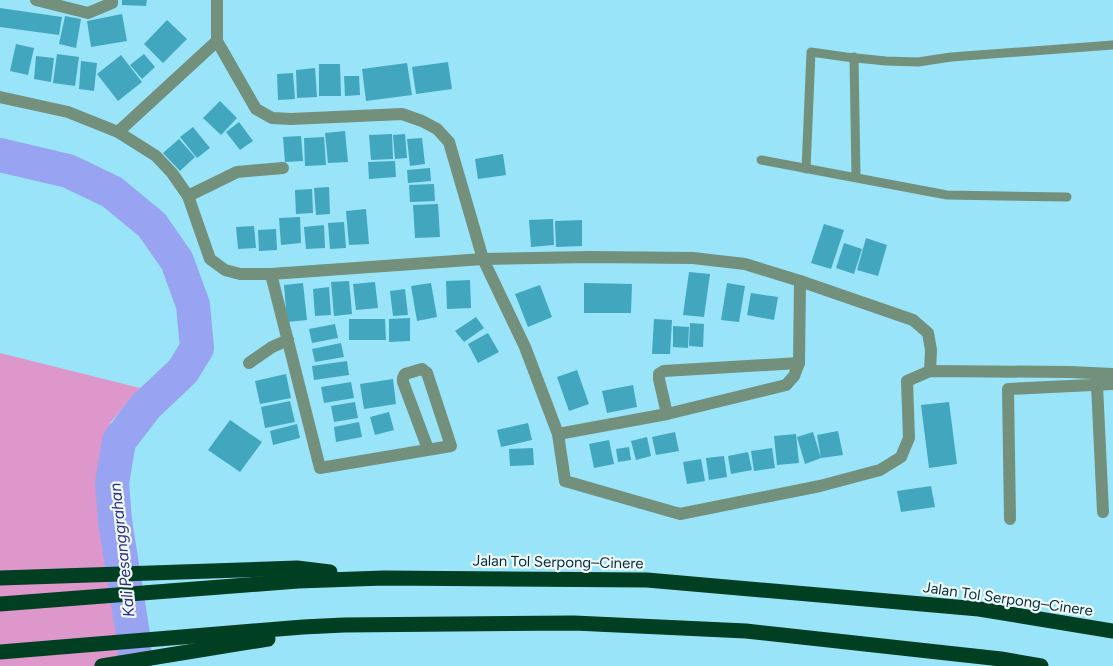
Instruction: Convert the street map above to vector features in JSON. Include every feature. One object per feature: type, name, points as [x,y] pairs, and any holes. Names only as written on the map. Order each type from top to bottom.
[{"type":"highway","points":[[0,578],[297,574]]},
{"type":"highway","name":"Jalan Tol Serpong–Cinere","points":[[0,604],[297,574],[384,578],[647,580],[979,609],[1113,631]]},
{"type":"highway","points":[[0,652],[303,630],[344,625],[574,623],[746,631],[1002,659],[1041,666]]},
{"type":"highway","points":[[102,666],[303,630]]},
{"type":"street","points":[[36,0],[88,13],[112,3],[112,0]]},
{"type":"street","points":[[217,0],[217,41],[256,110],[272,118],[291,119],[402,114],[437,129],[448,142],[483,259],[525,348],[558,434],[565,481],[680,514],[820,486],[880,470],[901,457],[909,438],[907,382],[930,371],[1113,374]]},
{"type":"street","points":[[118,132],[217,41]]},
{"type":"street","points":[[0,97],[68,112],[118,132],[156,156],[172,173],[188,196],[210,259],[225,270],[240,274],[271,274],[483,259],[590,257],[693,258],[745,264],[800,280],[913,320],[928,332],[932,350],[930,371]]},
{"type":"street","points":[[188,196],[238,172],[283,168]]},
{"type":"street","points":[[271,274],[320,468],[451,446],[427,373],[422,369],[405,374],[403,382],[428,449]]},
{"type":"street","points":[[558,434],[667,414],[786,385],[794,376],[799,362],[800,280]]},
{"type":"street","points":[[249,363],[272,347],[288,340]]},
{"type":"street","points":[[667,414],[659,379],[659,374],[664,370],[799,362]]},
{"type":"street","points":[[1010,519],[1008,389],[1113,384]]},
{"type":"street","points":[[1097,385],[1103,512]]},
{"type":"lane","points":[[806,169],[811,52],[854,58],[918,62],[951,57],[1113,45]]},
{"type":"lane","points":[[854,58],[856,178]]},
{"type":"lane","points":[[761,160],[947,195],[1067,197]]},
{"type":"shaded area","points":[[0,353],[140,388],[110,423],[103,517],[123,666],[0,666]]},
{"type":"building","points":[[122,0],[147,0],[146,6],[122,5]]},
{"type":"building","points":[[0,8],[62,17],[59,35],[0,27]]},
{"type":"building","points":[[122,14],[127,41],[91,47],[87,21]]},
{"type":"building","points":[[65,16],[81,19],[76,48],[59,44]]},
{"type":"building","points":[[167,20],[187,39],[163,63],[144,44]]},
{"type":"building","points":[[16,44],[34,48],[28,75],[10,71]]},
{"type":"building","points":[[57,54],[79,57],[75,86],[53,83]]},
{"type":"building","points":[[144,54],[155,67],[142,79],[130,65]]},
{"type":"building","points":[[121,55],[142,82],[118,101],[97,74]]},
{"type":"building","points":[[36,56],[54,58],[51,82],[34,79]]},
{"type":"building","points":[[81,61],[97,63],[94,91],[79,89]]},
{"type":"building","points":[[448,62],[452,89],[416,94],[412,67]]},
{"type":"building","points":[[407,63],[412,95],[366,101],[362,69]]},
{"type":"building","points":[[319,64],[340,64],[341,96],[319,96]]},
{"type":"building","points":[[315,68],[317,97],[297,98],[296,70]]},
{"type":"building","points":[[293,73],[295,99],[278,100],[277,74]]},
{"type":"building","points":[[344,76],[359,76],[360,95],[345,96]]},
{"type":"building","points":[[220,101],[237,118],[221,135],[203,118]]},
{"type":"building","points":[[239,122],[253,141],[240,150],[226,132]]},
{"type":"building","points":[[193,127],[210,148],[197,158],[180,137]]},
{"type":"building","points":[[345,131],[348,162],[328,163],[325,133]]},
{"type":"building","points":[[392,134],[393,159],[371,160],[369,135]]},
{"type":"building","points":[[405,134],[407,158],[395,159],[393,135]]},
{"type":"building","points":[[301,136],[303,161],[285,162],[283,137]]},
{"type":"building","points":[[324,137],[326,165],[305,166],[304,138]]},
{"type":"building","points":[[422,138],[425,164],[410,166],[407,139]]},
{"type":"building","points":[[179,139],[195,157],[180,171],[163,153]]},
{"type":"building","points":[[503,154],[506,175],[478,179],[475,159]]},
{"type":"building","points":[[395,161],[396,177],[369,179],[368,162]]},
{"type":"building","points":[[430,168],[431,181],[408,183],[407,170]]},
{"type":"building","points":[[434,184],[435,201],[410,202],[409,185]]},
{"type":"building","points":[[329,187],[330,214],[316,215],[314,188]]},
{"type":"building","points":[[312,189],[313,213],[296,214],[295,190]]},
{"type":"building","points":[[438,204],[440,237],[415,238],[413,205]]},
{"type":"building","points":[[366,209],[369,244],[349,245],[346,211]]},
{"type":"building","points":[[300,217],[301,243],[281,245],[279,218]]},
{"type":"building","points":[[553,219],[554,245],[531,247],[529,220]]},
{"type":"building","points":[[582,220],[582,246],[556,247],[555,221]]},
{"type":"building","points":[[344,222],[346,248],[330,249],[328,223]]},
{"type":"building","points":[[824,224],[844,230],[831,269],[811,263]]},
{"type":"building","points":[[324,225],[325,248],[306,249],[304,227]]},
{"type":"building","points":[[254,226],[256,248],[238,249],[236,227]]},
{"type":"building","points":[[276,229],[277,250],[259,251],[258,230]]},
{"type":"building","points":[[866,238],[887,245],[878,276],[857,270]]},
{"type":"building","points":[[844,243],[862,249],[854,274],[836,268]]},
{"type":"building","points":[[689,272],[710,274],[704,317],[683,315]]},
{"type":"building","points":[[470,280],[471,308],[447,309],[446,281]]},
{"type":"building","points":[[349,281],[352,314],[334,316],[331,282]]},
{"type":"building","points":[[375,282],[378,308],[356,310],[353,284]]},
{"type":"building","points":[[303,283],[307,320],[287,322],[284,285]]},
{"type":"building","points":[[431,283],[437,317],[417,321],[411,286]]},
{"type":"building","points":[[584,283],[632,284],[631,313],[584,313]]},
{"type":"building","points":[[727,283],[745,286],[739,322],[721,320]]},
{"type":"building","points":[[540,285],[552,317],[528,327],[515,294]]},
{"type":"building","points":[[329,287],[331,315],[315,316],[313,289]]},
{"type":"building","points":[[405,289],[408,315],[393,316],[390,291]]},
{"type":"building","points":[[751,293],[778,297],[774,320],[747,315]]},
{"type":"building","points":[[476,317],[484,328],[464,342],[455,331]]},
{"type":"building","points":[[410,318],[410,341],[389,342],[389,319]]},
{"type":"building","points":[[349,319],[385,319],[386,340],[349,340]]},
{"type":"building","points":[[654,319],[672,320],[670,354],[652,354]]},
{"type":"building","points":[[690,323],[704,324],[703,347],[689,346]]},
{"type":"building","points":[[335,324],[338,338],[312,343],[309,329]]},
{"type":"building","points":[[673,326],[689,327],[688,348],[673,347]]},
{"type":"building","points":[[488,333],[499,352],[478,363],[468,344]]},
{"type":"building","points":[[341,343],[344,357],[315,362],[312,349]]},
{"type":"building","points":[[347,361],[349,375],[314,380],[312,366]]},
{"type":"building","points":[[577,370],[589,404],[569,411],[557,377]]},
{"type":"building","points":[[286,374],[291,398],[260,404],[255,381]]},
{"type":"building","points":[[393,379],[396,404],[364,409],[360,384]]},
{"type":"building","points":[[351,382],[354,398],[324,403],[321,387]]},
{"type":"building","points":[[633,385],[637,407],[607,413],[602,391]]},
{"type":"building","points":[[290,401],[295,422],[265,428],[261,407]]},
{"type":"building","points":[[355,402],[358,418],[334,422],[331,406]]},
{"type":"building","points":[[949,402],[957,464],[929,468],[921,405]]},
{"type":"building","points":[[389,412],[394,430],[375,435],[370,417]]},
{"type":"building","points":[[230,420],[262,442],[240,472],[208,450]]},
{"type":"building","points":[[359,422],[362,437],[336,442],[334,427]]},
{"type":"building","points":[[528,423],[532,440],[501,447],[497,430]]},
{"type":"building","points":[[297,424],[300,438],[273,445],[270,431]]},
{"type":"building","points":[[838,431],[843,455],[821,458],[817,435]]},
{"type":"building","points":[[675,432],[679,451],[656,455],[652,437]]},
{"type":"building","points":[[813,432],[821,458],[805,464],[797,437]]},
{"type":"building","points":[[796,434],[799,463],[777,465],[774,436]]},
{"type":"building","points":[[647,437],[651,456],[636,460],[631,441]]},
{"type":"building","points":[[609,440],[614,464],[594,468],[589,444]]},
{"type":"building","points":[[629,447],[631,460],[618,462],[616,449]]},
{"type":"building","points":[[533,448],[534,465],[510,466],[509,449]]},
{"type":"building","points":[[772,448],[775,468],[754,471],[751,451]]},
{"type":"building","points":[[748,452],[752,470],[731,474],[728,456]]},
{"type":"building","points":[[724,456],[727,477],[709,480],[706,458]]},
{"type":"building","points":[[701,459],[705,481],[687,484],[683,462]]},
{"type":"building","points":[[931,486],[935,507],[901,512],[897,491]]},
{"type":"waterway","name":"Kali Pesanggrahan","points":[[0,155],[68,171],[112,192],[152,225],[177,261],[193,305],[197,348],[183,371],[146,406],[119,441],[112,483],[115,521],[134,641],[135,666]]}]
